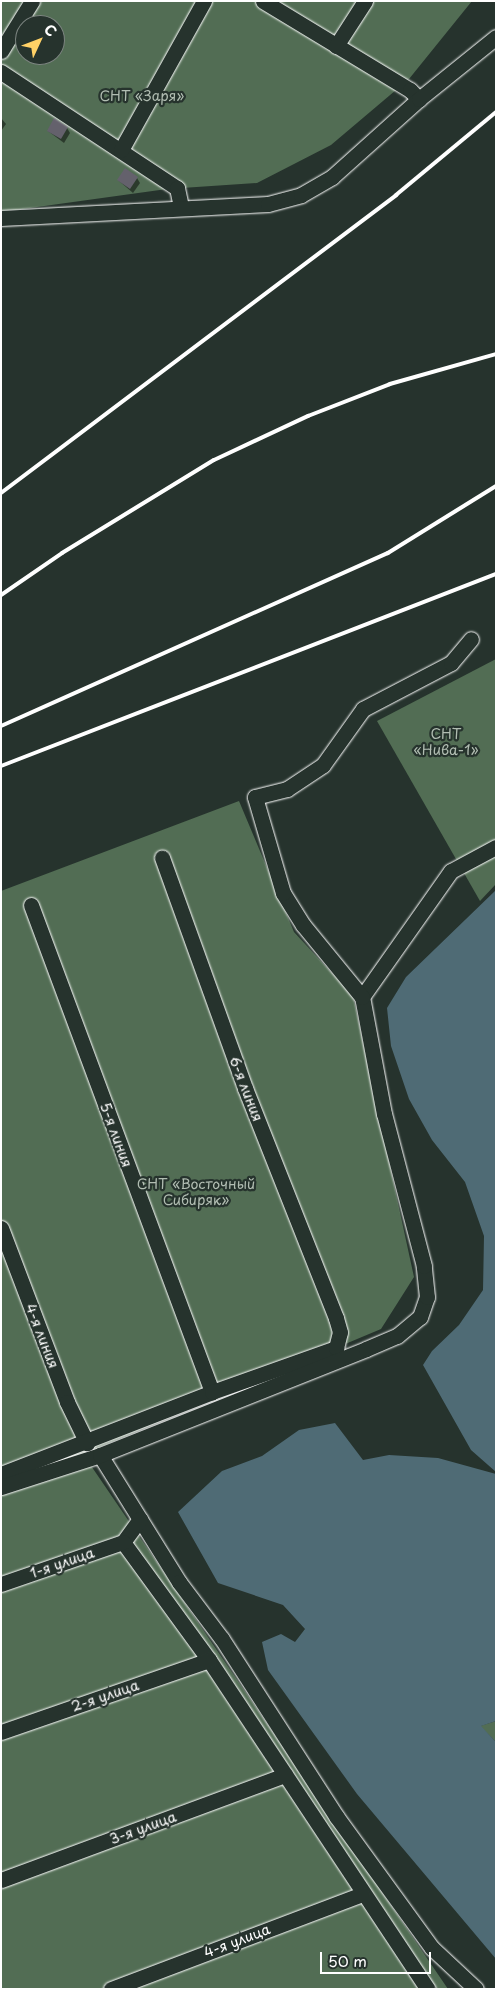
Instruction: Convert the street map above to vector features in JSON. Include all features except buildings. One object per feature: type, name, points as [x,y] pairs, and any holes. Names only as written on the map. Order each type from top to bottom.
[{"type":"street","points":[[1,51],[32,1]]},
{"type":"street","points":[[121,150],[204,1]]},
{"type":"street","points":[[263,1],[410,90],[419,99]]},
{"type":"street","points":[[336,46],[365,1]]},
{"type":"street","points":[[1,218],[180,207],[268,204],[302,195],[332,177],[419,99],[496,37]]},
{"type":"street","points":[[1,72],[177,188],[180,207]]},
{"type":"street","points":[[1,1487],[100,1455],[397,1336],[420,1317],[427,1297],[424,1266],[384,1114],[362,998],[303,924],[283,893],[255,797],[287,789],[323,764],[363,709],[451,663],[471,639]]},
{"type":"street","points":[[362,998],[451,871],[496,847]]},
{"type":"street","name":"6-я линия","points":[[162,857],[245,1088],[340,1332],[336,1348],[212,1392]]},
{"type":"street","name":"5-я линия","points":[[31,905],[212,1392]]},
{"type":"street","name":"4-я линия","points":[[1,1228],[67,1402],[87,1443]]},
{"type":"street","points":[[1,1474],[87,1443],[212,1392]]},
{"type":"street","points":[[100,1455],[140,1519],[336,1816],[432,1948],[476,1989]]},
{"type":"street","points":[[140,1519],[123,1542],[210,1660],[363,1894],[428,1989]]},
{"type":"street","name":"1-я улица","points":[[1,1584],[123,1542]]},
{"type":"street","name":"2-я улица","points":[[1,1732],[210,1660]]},
{"type":"street","name":"3-я улица","points":[[1,1880],[285,1775]]},
{"type":"street","name":"4-я улица","points":[[111,1989],[363,1894]]},
{"type":"green space","name":"СНТ «Заря»","points":[[1,1],[472,1],[409,79],[331,145],[257,183],[167,189],[1,212]]},
{"type":"green space","name":"СНТ «Нива-1»","points":[[496,659],[496,884],[480,901],[377,721]]},
{"type":"green space","name":"СНТ «Восточный Сибиряк»","points":[[239,801],[294,932],[353,996],[414,1277],[381,1329],[83,1454],[448,1989],[1,1989],[1,891]]},
{"type":"green space","points":[[496,1721],[496,1742],[480,1726]]},
{"type":"water","points":[[496,890],[496,1472],[471,1450],[423,1365],[432,1351],[459,1325],[483,1290],[484,1236],[465,1182],[432,1140],[409,1099],[391,1046],[387,1008],[406,977]]},
{"type":"water","points":[[335,1423],[363,1460],[389,1455],[438,1458],[496,1474],[496,1721],[481,1726],[496,1742],[496,1959],[357,1794],[268,1670],[262,1642],[281,1634],[295,1642],[305,1629],[283,1605],[218,1583],[178,1512],[222,1471],[262,1456],[299,1430]]},
{"type":"railway","points":[[1,493],[396,195],[496,112]]},
{"type":"railway","points":[[1,595],[62,553],[214,460],[308,416],[390,384],[496,354]]},
{"type":"railway","points":[[1,726],[388,553],[496,486]]},
{"type":"railway","points":[[1,766],[496,574]]}]
